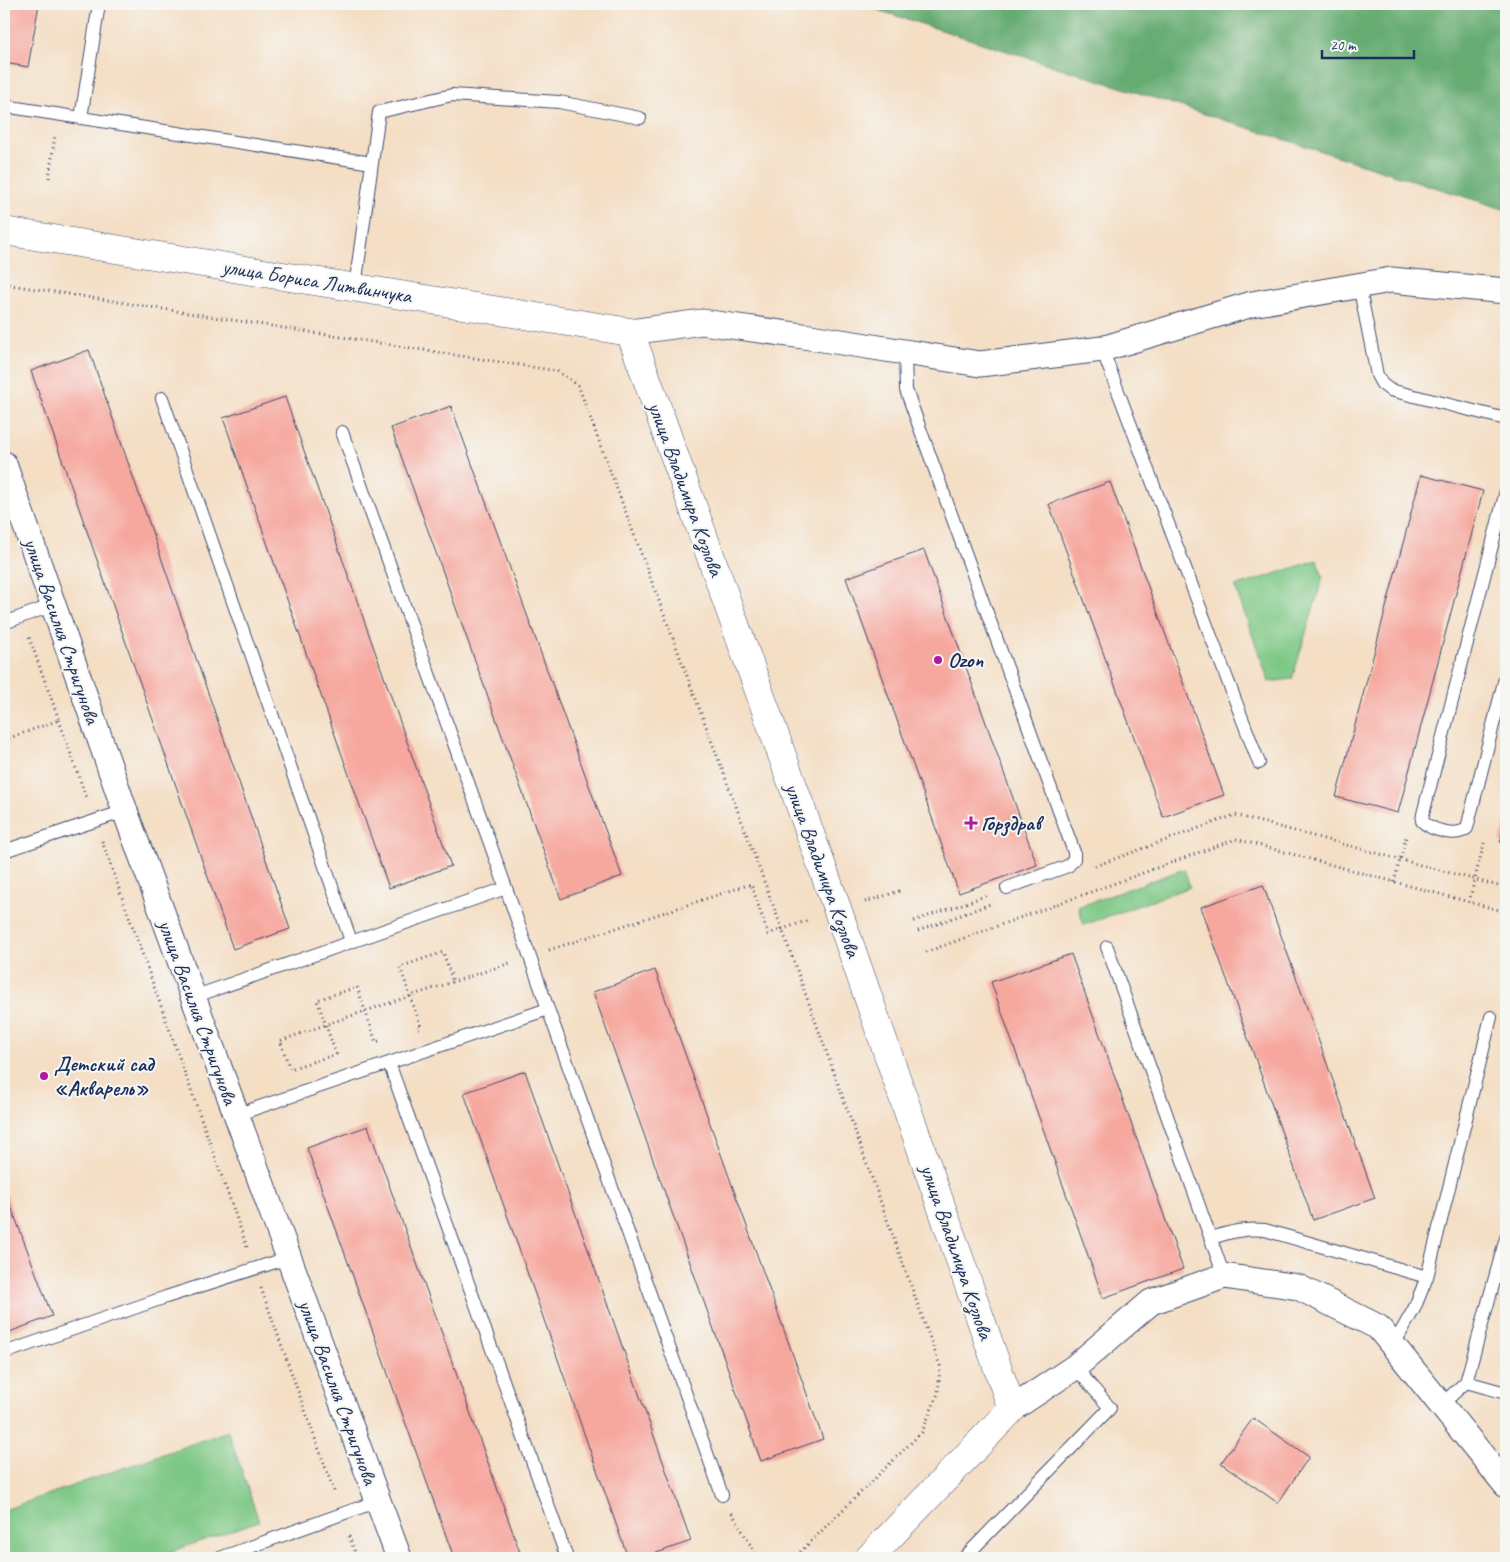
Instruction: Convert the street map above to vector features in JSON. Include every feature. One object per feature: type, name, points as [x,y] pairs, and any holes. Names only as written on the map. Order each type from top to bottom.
[{"type":"street","name":"улица Бориса Литвинчука","points":[[4,231],[630,332]]},
{"type":"street","points":[[630,332],[702,322],[980,364],[1102,349],[1252,304],[1391,280],[1506,291]]},
{"type":"street","name":"улица Владимира Козлова","points":[[630,332],[838,911],[1012,1409]]},
{"type":"street","name":"улица Василия Стригунова","points":[[4,464],[125,811],[399,1558]]},
{"type":"street","points":[[869,1558],[1012,1409],[1075,1367],[1151,1302],[1224,1276],[1298,1287],[1378,1327],[1506,1485]]},
{"type":"lane","points":[[81,118],[99,4]]},
{"type":"lane","points":[[355,287],[379,112],[452,96],[559,102],[640,118]]},
{"type":"lane","points":[[4,106],[372,163]]},
{"type":"lane","points":[[1359,285],[1377,376],[1382,384],[1390,390],[1506,419]]},
{"type":"lane","points":[[1102,349],[1259,763]]},
{"type":"lane","points":[[905,352],[906,390],[1074,852],[1074,859],[1068,866],[1005,894]]},
{"type":"lane","points":[[162,398],[351,941]]},
{"type":"lane","points":[[342,432],[722,1496]]},
{"type":"lane","points":[[1506,491],[1422,822],[1427,826],[1457,833],[1463,832],[1467,828],[1506,674]]},
{"type":"lane","points":[[4,623],[53,605]]},
{"type":"lane","points":[[4,851],[125,811]]},
{"type":"lane","points":[[193,997],[506,888]]},
{"type":"lane","points":[[1107,947],[1224,1276]]},
{"type":"lane","points":[[236,1115],[548,1009]]},
{"type":"lane","points":[[1393,1346],[1414,1309],[1426,1277],[1491,1017]]},
{"type":"lane","points":[[390,1063],[567,1558]]},
{"type":"lane","points":[[1211,1238],[1235,1230],[1251,1228],[1265,1230],[1426,1277]]},
{"type":"lane","points":[[1441,1405],[1466,1382],[1506,1238]]},
{"type":"lane","points":[[4,1353],[288,1258]]},
{"type":"lane","points":[[964,1558],[1110,1408],[1075,1367]]},
{"type":"lane","points":[[1466,1382],[1506,1393]]},
{"type":"lane","points":[[220,1558],[378,1501]]},
{"type":"path","points":[[49,178],[58,115]]},
{"type":"path","points":[[4,284],[548,369],[557,371],[578,385],[782,929],[940,1366],[938,1394],[922,1432],[794,1558]]},
{"type":"path","points":[[21,617],[357,1558]]},
{"type":"path","points":[[4,740],[59,720]]},
{"type":"path","points":[[1086,869],[1235,814],[1506,888]]},
{"type":"path","points":[[1394,882],[1410,821],[1422,822]]},
{"type":"path","points":[[1463,832],[1485,841],[1469,902]]},
{"type":"path","points":[[926,952],[1236,839],[1506,912]]},
{"type":"path","points":[[385,1039],[376,1042],[364,1010],[357,987],[317,1000],[326,1024],[336,1054],[290,1069],[280,1041],[326,1024],[364,1010],[751,884],[768,934],[902,890]]},
{"type":"path","points":[[914,921],[1005,894]]},
{"type":"path","points":[[918,930],[1005,894]]},
{"type":"path","points":[[412,1030],[421,1027],[400,967],[443,952],[453,982]]},
{"type":"path","points":[[722,1496],[758,1558]]},
{"type":"green space","points":[[859,4],[1506,4],[1506,210]]},
{"type":"green space","points":[[1317,560],[1323,577],[1292,679],[1269,682],[1235,587]]},
{"type":"green space","points":[[1184,869],[1190,887],[1084,925],[1078,907]]},
{"type":"green space","points":[[228,1431],[259,1521],[152,1558],[4,1558],[4,1510]]},
{"type":"building","points":[[4,4],[39,4],[28,67],[4,63]]},
{"type":"building","points":[[89,350],[290,929],[233,949],[31,371]]},
{"type":"building","points":[[285,397],[451,866],[389,888],[223,418]]},
{"type":"building","points":[[451,406],[622,876],[561,899],[391,428]]},
{"type":"building","points":[[1421,475],[1483,491],[1398,813],[1336,797]]},
{"type":"building","points":[[1110,482],[1224,795],[1163,817],[1049,504]]},
{"type":"building","points":[[924,550],[1037,865],[959,893],[846,578]]},
{"type":"building","points":[[1506,819],[1506,843],[1500,842]]},
{"type":"building","points":[[1263,885],[1375,1198],[1313,1220],[1201,907]]},
{"type":"building","points":[[1071,954],[1183,1269],[1103,1298],[991,982]]},
{"type":"building","points":[[655,970],[823,1439],[761,1461],[593,992]]},
{"type":"building","points":[[525,1071],[691,1541],[642,1558],[628,1558],[464,1093]]},
{"type":"building","points":[[368,1126],[522,1558],[454,1558],[307,1148]]},
{"type":"building","points":[[4,1188],[52,1316],[4,1334]]},
{"type":"building","points":[[1253,1418],[1309,1457],[1278,1503],[1221,1463]]},
{"type":"place","name":"Ozon","points":[[938,660]]},
{"type":"place","name":"Горздрав","points":[[971,823]]},
{"type":"place","name":"Детский сад «Акварель»","points":[[44,1076]]}]
